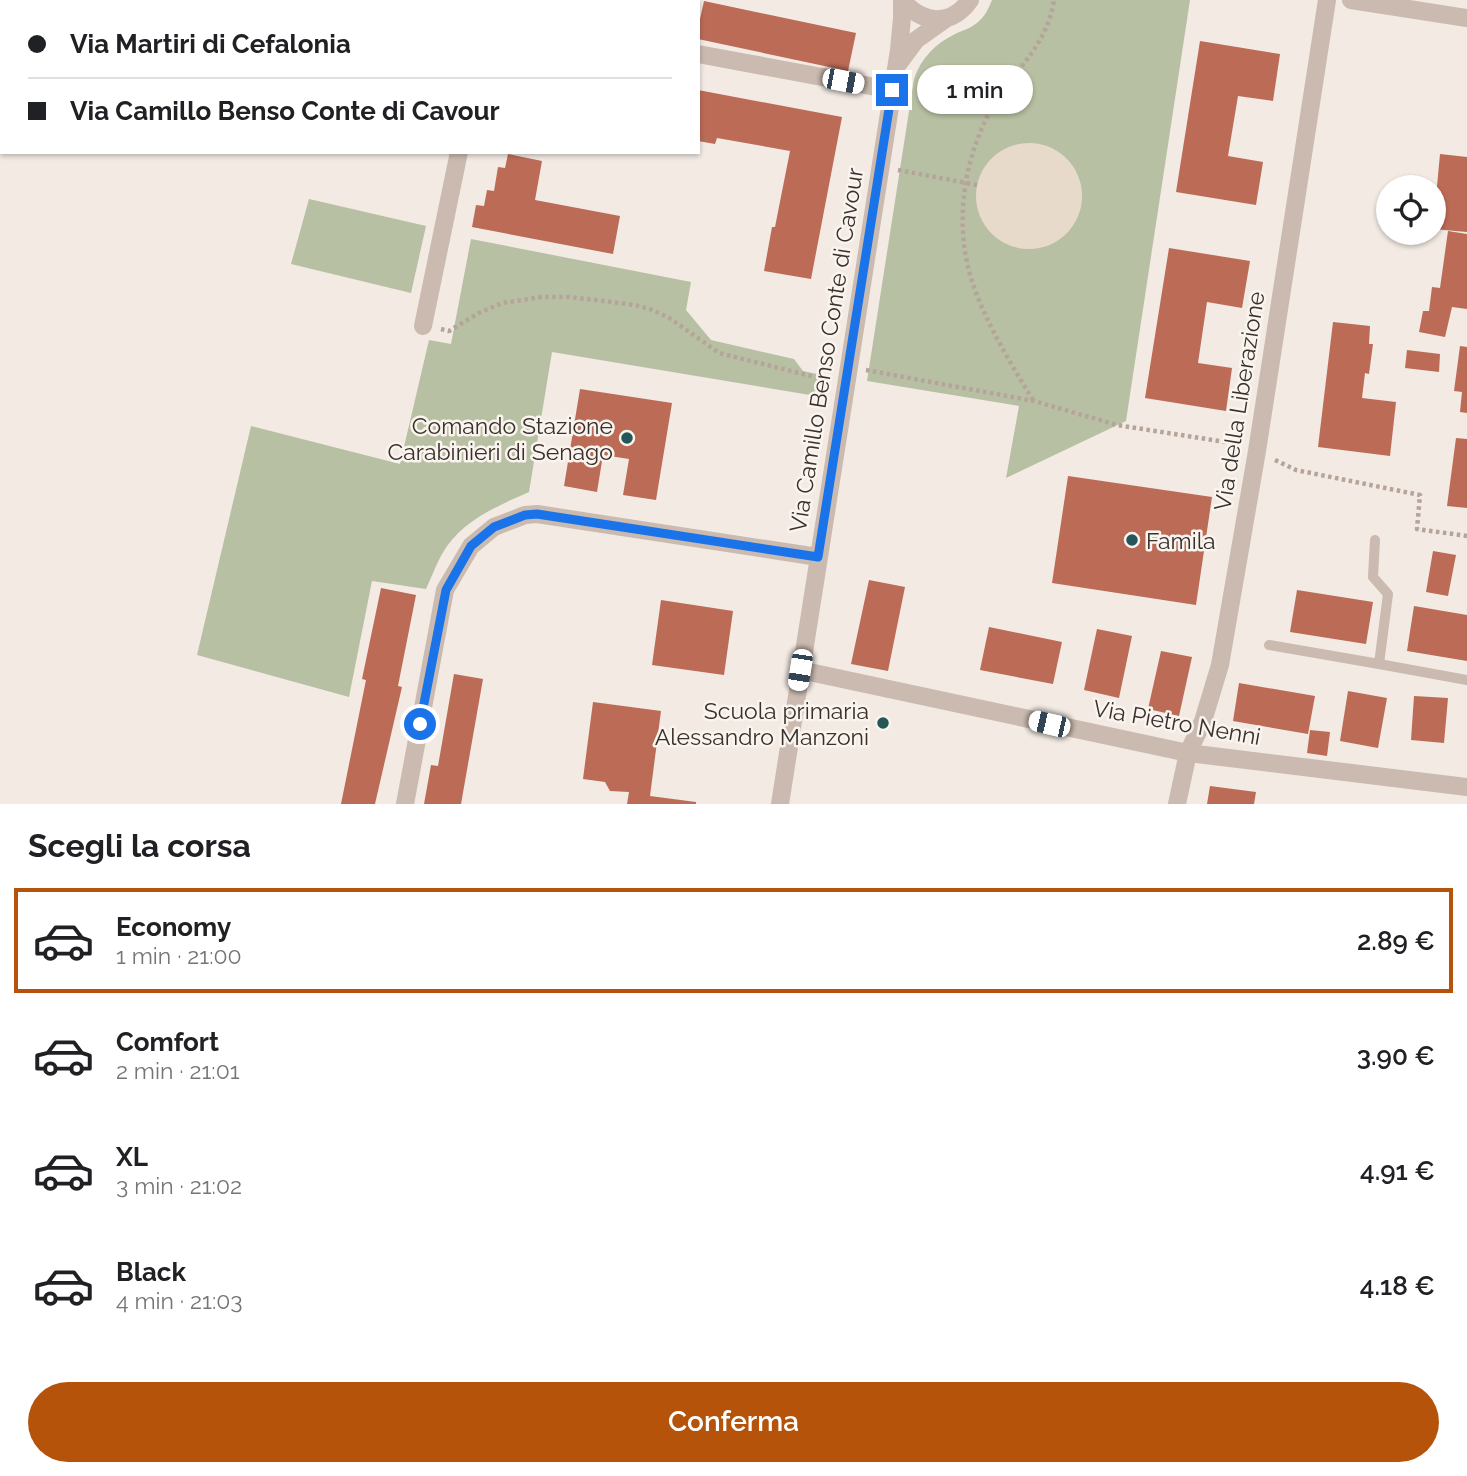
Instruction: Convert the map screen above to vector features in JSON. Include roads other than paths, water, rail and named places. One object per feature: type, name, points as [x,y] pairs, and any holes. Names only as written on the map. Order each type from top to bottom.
[{"type":"street","points":[[902,0],[910,10],[922,17],[935,20],[948,18]]},
{"type":"street","name":"Via Camillo Benso Conte di Cavour","points":[[780,804],[896,69],[902,0]]},
{"type":"street","name":"Via Camillo Benso Conte di Cavour","points":[[896,69],[916,40],[960,12],[970,0]]},
{"type":"street","name":"Via della Liberazione","points":[[1177,804],[1188,753],[1203,721],[1220,665],[1257,451],[1327,0]]},
{"type":"street","points":[[1351,0],[1467,18]]},
{"type":"street","points":[[700,54],[892,90]]},
{"type":"street","points":[[423,326],[459,154]]},
{"type":"street","points":[[405,804],[446,590],[471,546],[494,527],[525,515],[537,514],[818,557]]},
{"type":"street","name":"Via Pietro Nenni","points":[[800,670],[1188,753],[1467,787]]},
{"type":"lane","points":[[1375,540],[1373,577],[1388,594],[1379,664]]},
{"type":"lane","points":[[1269,645],[1467,680]]},
{"type":"place","name":"Comando Stazione Carabinieri di Senago","points":[[627,438]]},
{"type":"place","name":"Famila","points":[[1132,540]]},
{"type":"place","name":"Scuola primaria Alessandro Manzoni","points":[[883,723]]}]
